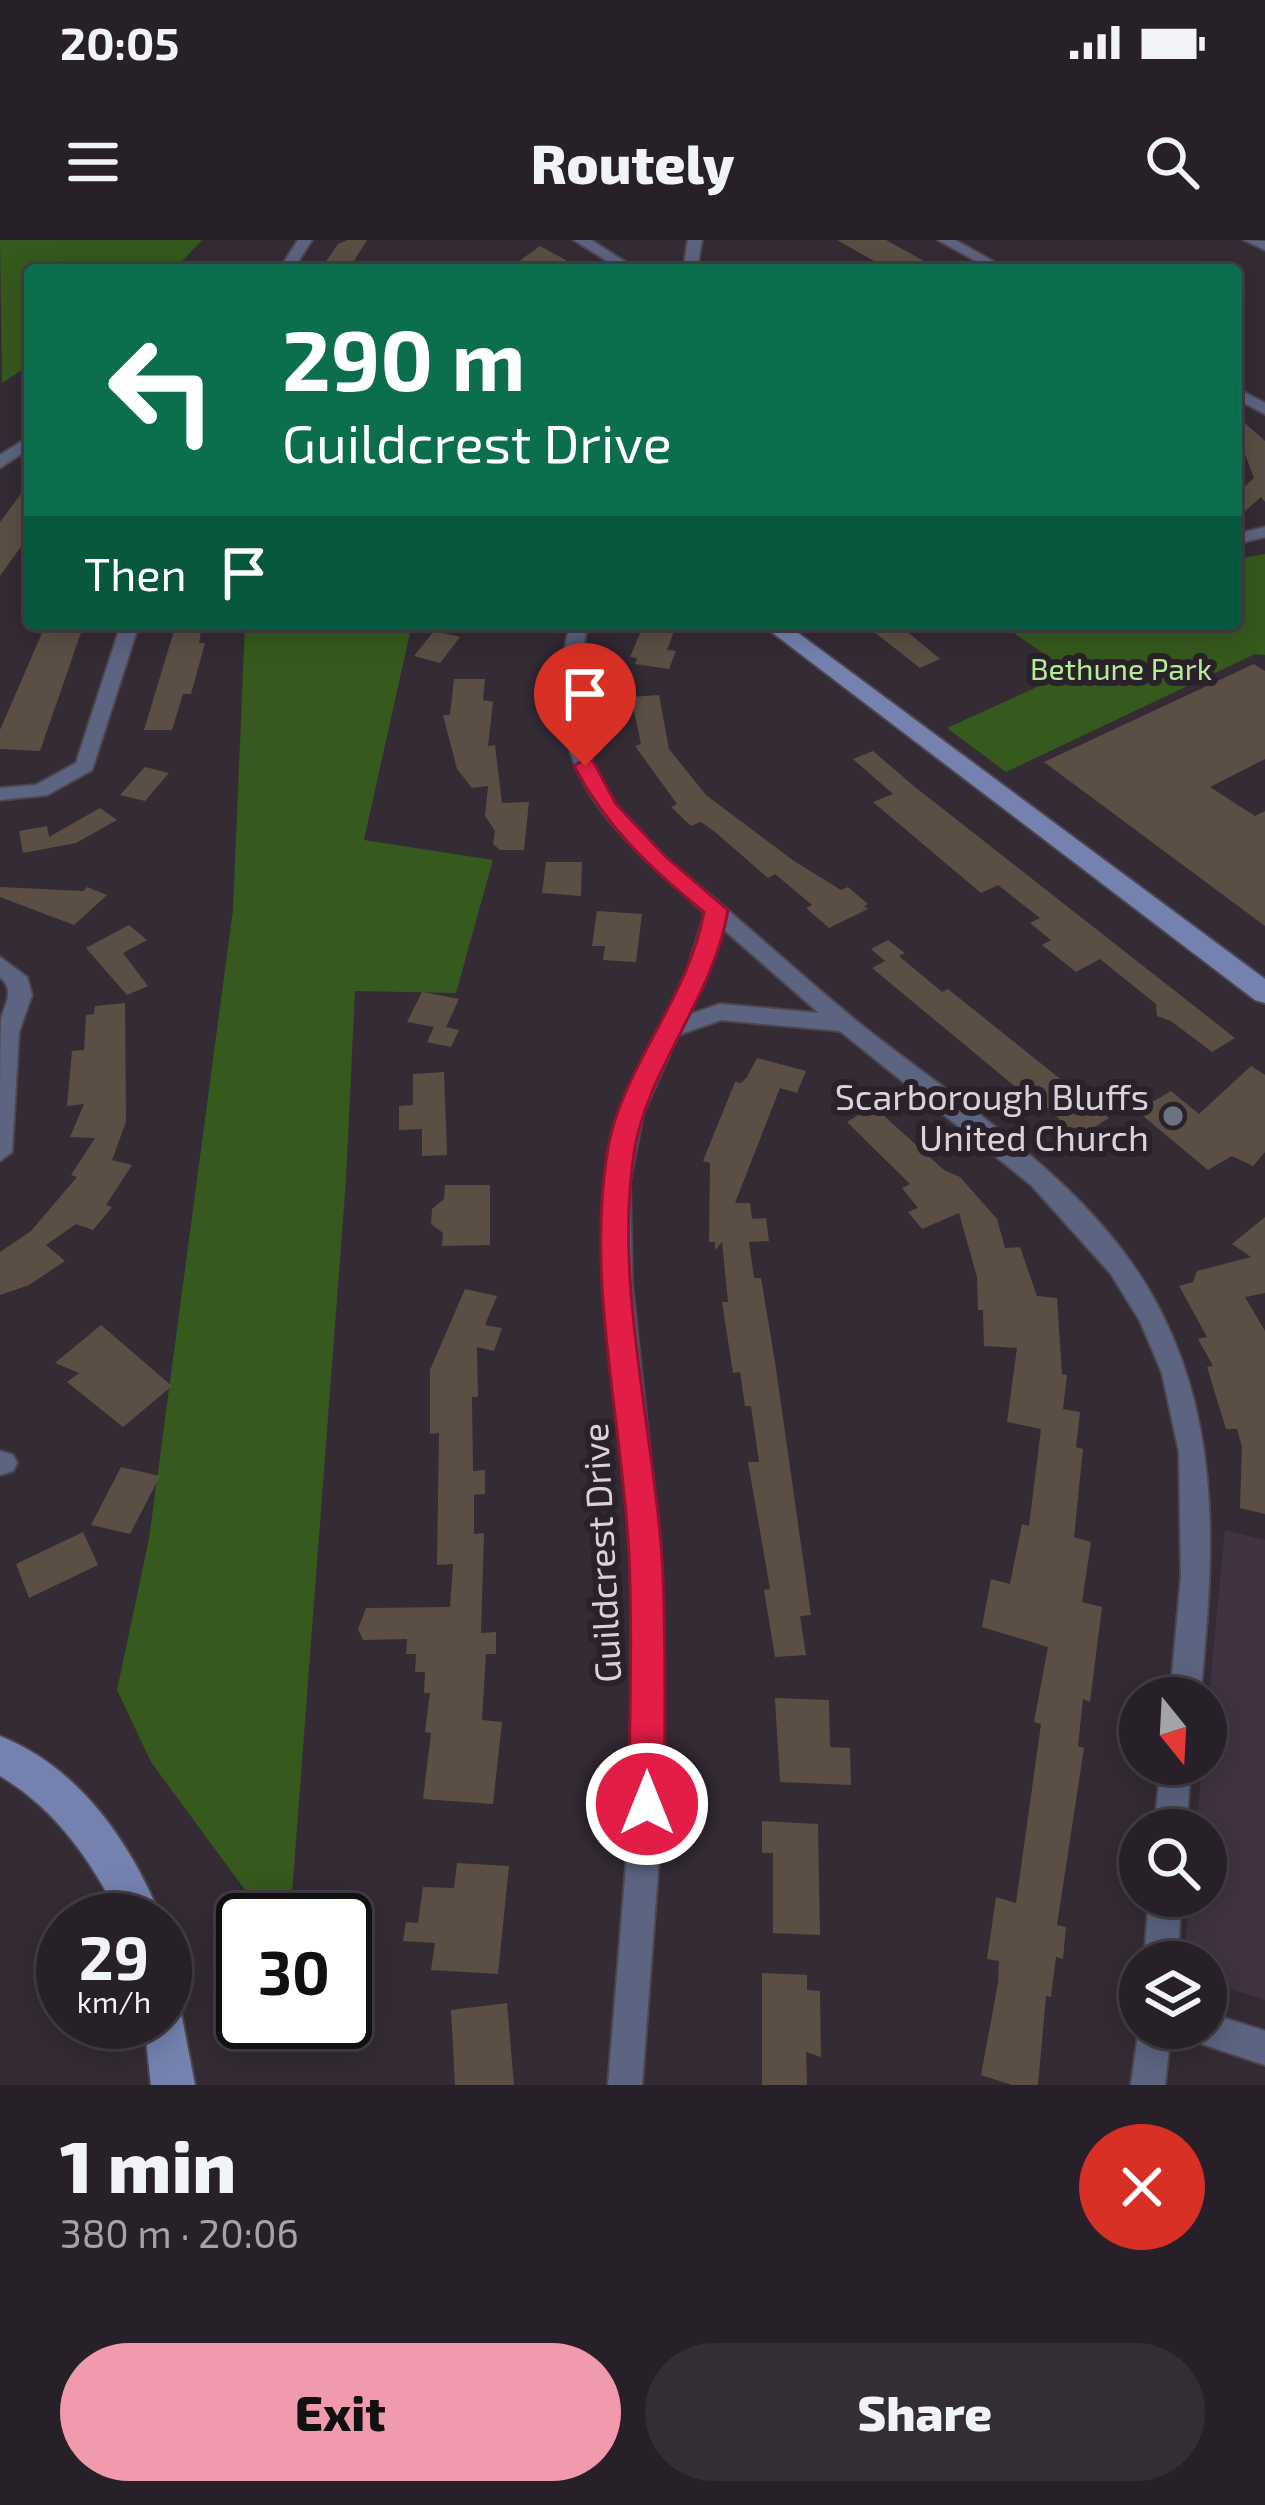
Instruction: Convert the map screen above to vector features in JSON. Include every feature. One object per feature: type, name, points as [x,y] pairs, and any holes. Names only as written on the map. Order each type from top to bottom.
[{"type":"street","points":[[581,240],[621,264]]},
{"type":"street","points":[[945,240],[991,264]]},
{"type":"street","points":[[1251,240],[1265,246]]},
{"type":"street","points":[[0,794],[40,791],[85,766],[128,630]]},
{"type":"street","points":[[578,630],[572,691],[579,747],[607,808],[658,862],[847,1024],[994,1139],[1094,1232],[1125,1273],[1176,1375],[1188,1431],[1196,1508],[1187,1677]]},
{"type":"street","points":[[780,630],[1265,993]]},
{"type":"street","name":"Guildcrest Drive","points":[[625,2085],[647,1804],[647,1658],[646,1558],[619,1294],[617,1207],[622,1144],[655,1060],[711,942],[716,910]]},
{"type":"street","points":[[0,964],[19,982],[21,995],[8,1032],[0,1152]]},
{"type":"street","points":[[674,1028],[719,1012],[847,1024]]},
{"type":"street","points":[[0,1755],[69,1804],[112,1858],[129,1893]]},
{"type":"street","points":[[1227,2036],[1265,2048]]},
{"type":"street","points":[[168,2049],[173,2085]]},
{"type":"street","points":[[1148,2085],[1152,2049]]},
{"type":"shaded area","points":[[1225,1530],[1265,1540],[1265,2000],[1227,1988],[1227,1941],[1185,1941],[1188,1917],[1227,1917],[1227,1809],[1198,1809],[1200,1785],[1227,1785],[1227,1677],[1211,1677]]},
{"type":"green space","points":[[0,240],[202,240],[180,264],[24,264],[24,369],[2,383]]},
{"type":"green space","name":"Bethune Park","points":[[1265,554],[1265,655],[1255,654],[1006,772],[947,728],[1070,672],[1014,633],[1018,630],[1242,630],[1242,558]]},
{"type":"green space","points":[[245,630],[411,630],[364,840],[493,860],[456,993],[355,991],[346,1180],[292,1893],[247,1893],[151,1762],[117,1690],[149,1539],[233,910]]},
{"type":"building","points":[[367,240],[352,264],[324,264],[338,244]]},
{"type":"building","points":[[837,240],[886,240],[929,264],[879,264]]},
{"type":"building","points":[[540,246],[573,264],[515,264]]},
{"type":"building","points":[[1242,420],[1265,441],[1265,502],[1261,497],[1242,514],[1242,489],[1254,478],[1242,446]]},
{"type":"building","points":[[24,490],[24,542],[0,576],[0,522]]},
{"type":"building","points":[[43,630],[82,630],[40,751],[0,749],[0,730]]},
{"type":"building","points":[[174,630],[201,630],[199,643],[205,643],[191,694],[183,694],[172,730],[144,730]]},
{"type":"building","points":[[641,630],[675,630],[667,650],[676,651],[669,669],[635,664],[637,658],[630,657]]},
{"type":"building","points":[[872,630],[905,630],[940,659],[920,668]]},
{"type":"building","points":[[434,631],[460,637],[440,663],[414,656]]},
{"type":"building","points":[[1254,664],[1265,671],[1265,759],[1210,787],[1255,816],[1265,811],[1265,926],[1044,762]]},
{"type":"building","points":[[454,679],[485,679],[483,700],[493,702],[488,746],[495,745],[502,803],[529,802],[524,850],[500,850],[493,844],[495,831],[485,816],[488,786],[472,788],[457,769],[443,715],[450,715]]},
{"type":"building","points":[[659,695],[669,749],[706,795],[794,861],[841,890],[848,887],[868,909],[829,928],[806,908],[812,905],[775,874],[768,878],[715,832],[701,822],[691,826],[671,807],[677,804],[635,746],[641,744],[631,697]]},
{"type":"building","points":[[873,751],[1235,1038],[1212,1052],[1157,1016],[1156,1004],[1100,959],[1076,972],[1042,945],[1051,940],[1030,923],[1040,918],[998,885],[981,893],[873,802],[893,794],[853,759]]},
{"type":"building","points":[[145,767],[169,773],[145,801],[120,795]]},
{"type":"building","points":[[100,808],[117,820],[76,843],[23,853],[19,831],[47,826],[49,837]]},
{"type":"building","points":[[546,862],[582,862],[581,896],[542,893]]},
{"type":"building","points":[[0,887],[83,891],[87,887],[107,895],[74,925],[0,897]]},
{"type":"building","points":[[597,911],[642,914],[636,962],[603,960],[605,946],[592,946]]},
{"type":"building","points":[[129,925],[147,940],[123,953],[148,986],[127,995],[86,948]]},
{"type":"building","points":[[888,940],[905,953],[899,956],[942,992],[948,989],[1109,1118],[1079,1137],[1023,1086],[1018,1089],[872,968],[885,961],[871,949]]},
{"type":"building","points":[[422,992],[459,999],[446,1027],[459,1030],[451,1047],[427,1042],[434,1027],[407,1022]]},
{"type":"building","points":[[125,1003],[126,1122],[112,1160],[132,1165],[106,1205],[112,1207],[93,1230],[76,1224],[46,1245],[65,1261],[29,1285],[0,1295],[0,1252],[31,1231],[77,1177],[71,1175],[95,1138],[70,1137],[84,1104],[67,1106],[72,1051],[84,1050],[86,1015],[94,1014],[95,1006]]},
{"type":"building","points":[[757,1058],[806,1071],[797,1093],[780,1088],[735,1203],[750,1203],[752,1219],[766,1218],[769,1241],[749,1242],[754,1278],[761,1278],[775,1362],[811,1615],[800,1616],[806,1655],[775,1657],[764,1590],[770,1589],[748,1462],[759,1462],[751,1406],[745,1406],[740,1372],[733,1373],[722,1302],[728,1302],[722,1242],[715,1250],[715,1242],[709,1242],[710,1163],[703,1161],[735,1082],[747,1077]]},
{"type":"building","name":"Scarborough Bluffs United Church","points":[[1251,1066],[1265,1075],[1265,1152],[1253,1166],[1232,1156],[1208,1170],[1137,1111],[1171,1091],[1199,1114]]},
{"type":"building","points":[[444,1072],[447,1155],[422,1156],[422,1129],[399,1130],[399,1106],[413,1105],[413,1074]]},
{"type":"building","points":[[873,1106],[944,1170],[960,1177],[997,1219],[1005,1248],[1020,1247],[1037,1296],[1057,1298],[1062,1374],[1067,1375],[1063,1409],[1080,1412],[1076,1447],[1083,1449],[1074,1537],[1091,1542],[1082,1602],[1102,1607],[1090,1702],[1083,1699],[1078,1746],[1084,1748],[1057,1925],[1066,1927],[1063,1959],[1056,1957],[1051,1997],[1046,1996],[1038,2085],[1012,2085],[981,2075],[998,1983],[999,1961],[987,1959],[996,1897],[1016,1903],[1041,1724],[1034,1722],[1048,1647],[982,1627],[991,1579],[1010,1584],[1022,1524],[1029,1526],[1041,1429],[1007,1422],[1017,1348],[984,1346],[977,1277],[959,1213],[922,1229],[908,1212],[918,1208],[902,1188],[910,1184],[847,1122]]},
{"type":"building","points":[[445,1185],[490,1185],[490,1245],[442,1246],[443,1233],[431,1224],[432,1209],[444,1199]]},
{"type":"building","points":[[1265,1217],[1265,1293],[1245,1297],[1265,1331],[1265,1514],[1240,1508],[1242,1447],[1237,1429],[1226,1429],[1207,1367],[1213,1366],[1198,1339],[1207,1337],[1179,1286],[1193,1282],[1197,1271],[1251,1257],[1232,1244]]},
{"type":"building","points":[[465,1289],[497,1296],[485,1325],[502,1328],[494,1351],[477,1347],[478,1397],[472,1397],[473,1471],[485,1470],[485,1494],[474,1495],[474,1534],[484,1533],[481,1633],[496,1632],[496,1654],[486,1654],[482,1720],[502,1722],[493,1804],[423,1799],[431,1733],[425,1732],[430,1693],[424,1693],[425,1672],[415,1672],[416,1654],[406,1654],[407,1639],[363,1640],[358,1629],[366,1608],[450,1607],[453,1564],[437,1565],[439,1433],[430,1434],[430,1370]]},
{"type":"building","points":[[101,1325],[172,1386],[123,1427],[67,1382],[79,1373],[55,1363]]},
{"type":"building","points":[[121,1467],[160,1476],[130,1534],[91,1525]]},
{"type":"building","points":[[83,1532],[98,1565],[29,1598],[16,1564]]},
{"type":"building","points":[[775,1698],[829,1700],[830,1747],[850,1748],[851,1785],[780,1782]]},
{"type":"building","points":[[762,1821],[818,1824],[820,1935],[773,1933],[773,1853],[762,1853]]},
{"type":"building","points":[[457,1863],[509,1866],[498,1974],[431,1970],[435,1943],[403,1941],[406,1922],[418,1923],[423,1887],[454,1888]]},
{"type":"building","points":[[762,1973],[807,1975],[807,1990],[820,1991],[821,2057],[806,2052],[807,2085],[762,2085]]},
{"type":"building","points":[[507,2003],[514,2085],[455,2085],[451,2010]]},
{"type":"place","name":"Scarborough Bluffs United Church","points":[[1173,1116]]},
{"type":"route","points":[[585,766],[607,808],[658,862],[716,910],[711,942],[694,985],[655,1060],[622,1144],[617,1207],[619,1294],[646,1558],[647,1804]]}]
